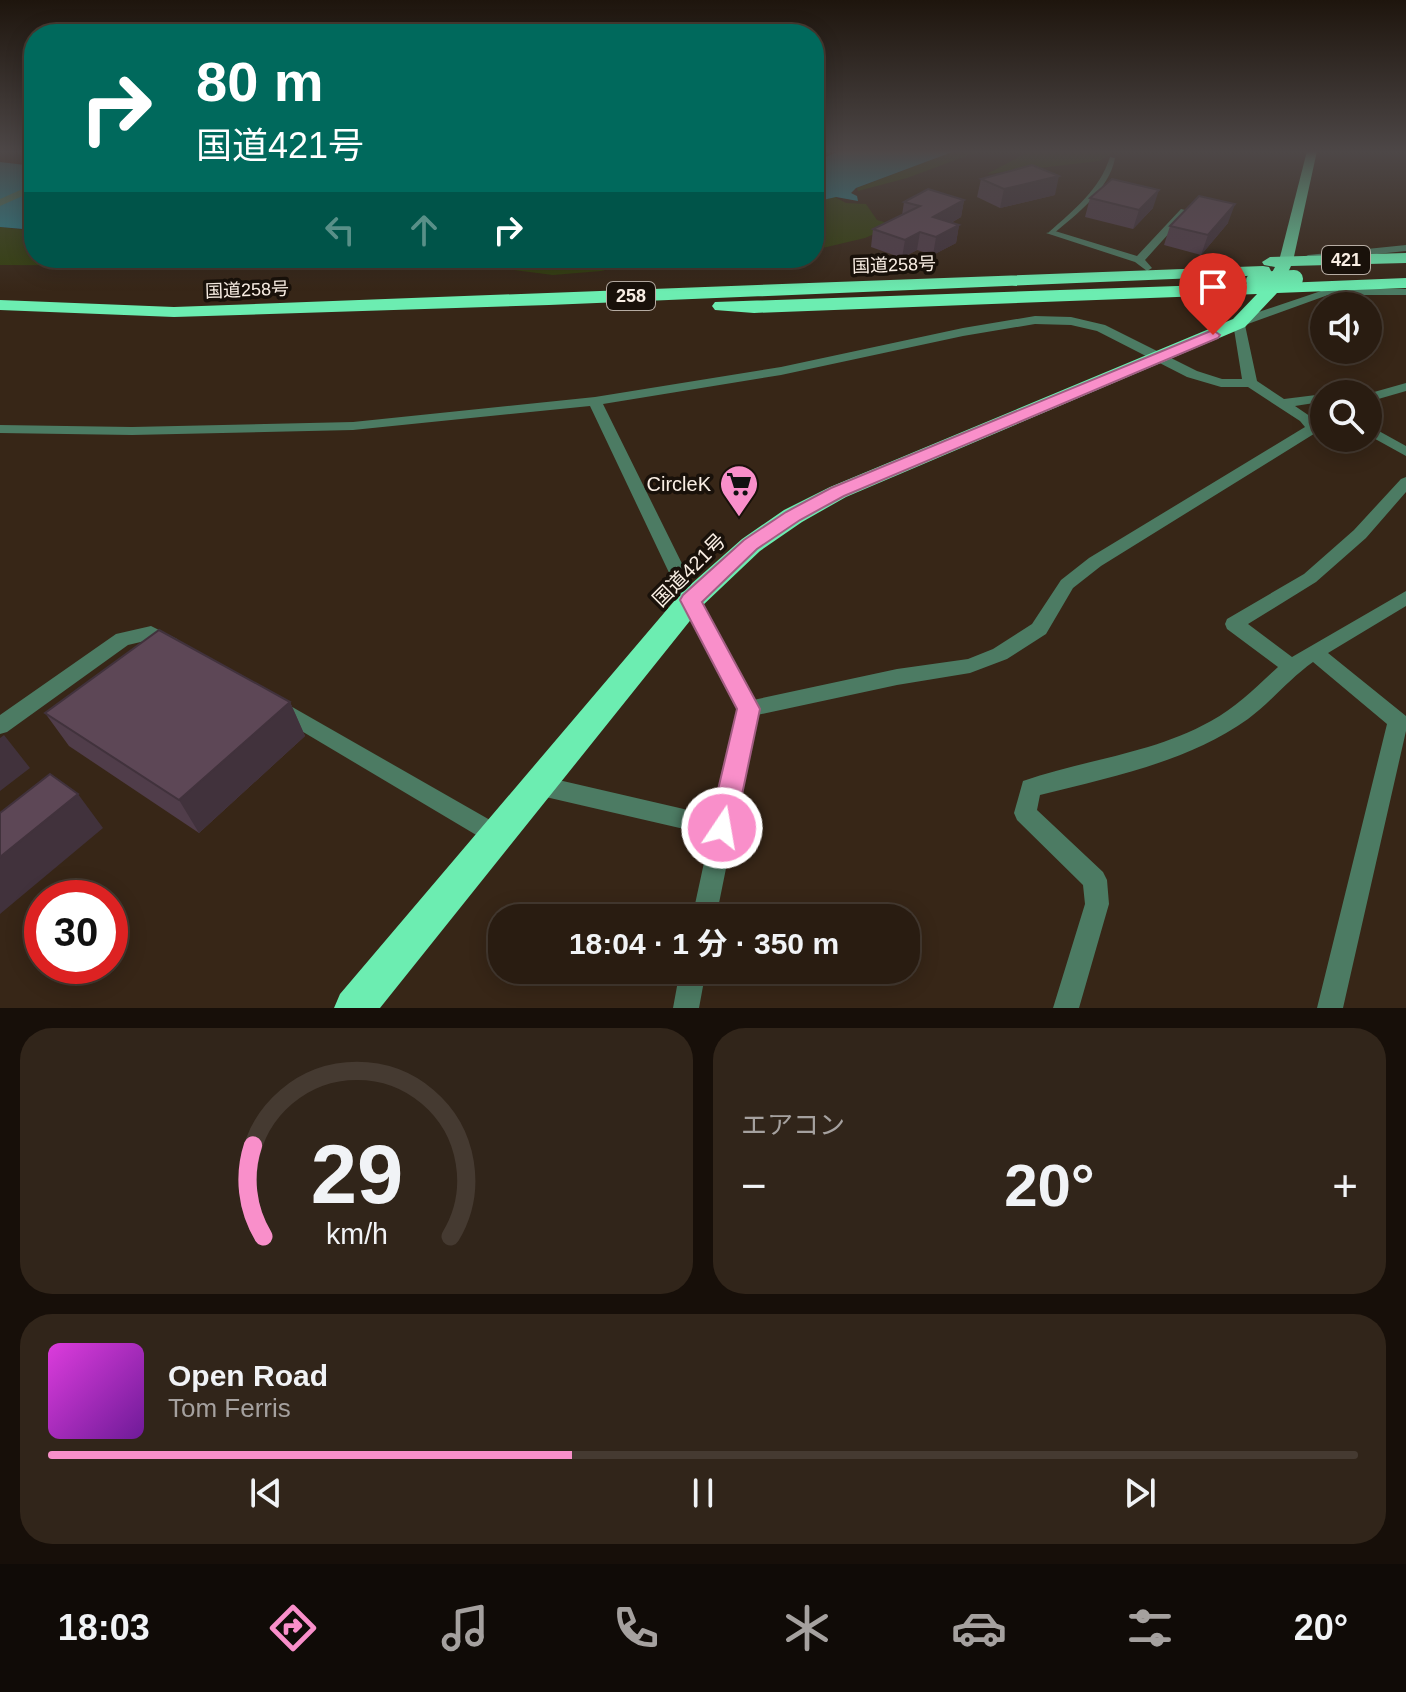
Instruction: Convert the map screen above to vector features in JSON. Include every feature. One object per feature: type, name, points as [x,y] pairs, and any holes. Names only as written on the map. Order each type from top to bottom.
[{"type":"highway","name":"421","points":[[1278,275],[1406,258]]},
{"type":"highway","points":[[765,290],[823,280],[1143,264],[1278,275]]},
{"type":"highway","name":"国道258号","points":[[0,316],[182,320],[677,304],[1278,275],[1406,265]]},
{"type":"highway","name":"421","points":[[1278,275],[1406,283]]},
{"type":"highway","name":"国道258号","points":[[0,305],[174,312],[765,290],[1278,275],[1406,275]]},
{"type":"highway","name":"国道421号","points":[[354,1008],[691,600],[751,545],[793,516],[838,492],[1239,323],[1278,275]]},
{"type":"main road","points":[[1278,275],[1299,198]]},
{"type":"street","points":[[1051,233],[1143,264],[1184,211]]},
{"type":"street","points":[[1278,275],[1406,248]]},
{"type":"street","points":[[1251,383],[1239,323],[1327,292],[1406,292]]},
{"type":"street","points":[[0,429],[132,431],[353,426],[595,401],[781,371],[963,332],[1035,320],[1071,321],[1101,328],[1159,359],[1208,380],[1251,383],[1312,424],[1312,429],[1095,562],[1067,584],[1039,629],[1000,654],[970,666],[897,677],[748,709]]},
{"type":"street","points":[[1382,394],[1406,387]]},
{"type":"street","points":[[1282,403],[1310,400]]},
{"type":"street","points":[[595,401],[691,600],[748,709],[707,904]]},
{"type":"street","points":[[1382,437],[1406,452]]},
{"type":"street","points":[[1291,667],[1234,624],[1310,578],[1360,534],[1406,482]]},
{"type":"street","points":[[1066,1008],[1097,904],[1095,880],[1025,813],[1031,788],[1128,763],[1193,740],[1242,712],[1291,667],[1387,612],[1406,597]]},
{"type":"street","points":[[0,726],[123,639],[151,633],[193,657]]},
{"type":"street","points":[[1315,653],[1398,721],[1330,1008]]},
{"type":"street","points":[[262,698],[496,835]]},
{"type":"street","points":[[537,784],[722,828]]},
{"type":"street","points":[[686,1008],[690,984]]},
{"type":"lane","points":[[1051,233],[1087,198]]},
{"type":"green space","points":[[837,198],[846,203],[866,204],[877,220],[895,225],[865,238],[824,248],[824,200]]},
{"type":"green space","points":[[0,227],[24,230],[24,265],[0,265]]},
{"type":"green space","points":[[499,268],[614,268],[601,271],[553,275]]},
{"type":"water","points":[[0,198],[24,198],[24,229],[0,227]]},
{"type":"building","points":[[911,198],[964,200],[933,217],[959,225],[936,237],[920,232],[905,240],[873,229],[920,206],[904,202]]},
{"type":"building","points":[[1090,198],[1151,198],[1139,210]]},
{"type":"building","points":[[1197,198],[1235,204],[1208,235],[1170,226]]},
{"type":"building","points":[[159,630],[290,702],[179,800],[45,713]]},
{"type":"building","points":[[50,774],[78,794],[0,857],[0,813]]},
{"type":"place","name":"CircleK","points":[[739,518]]},
{"type":"route","points":[[722,828],[748,709],[691,600],[751,545],[793,516],[838,492],[1213,335]]}]
